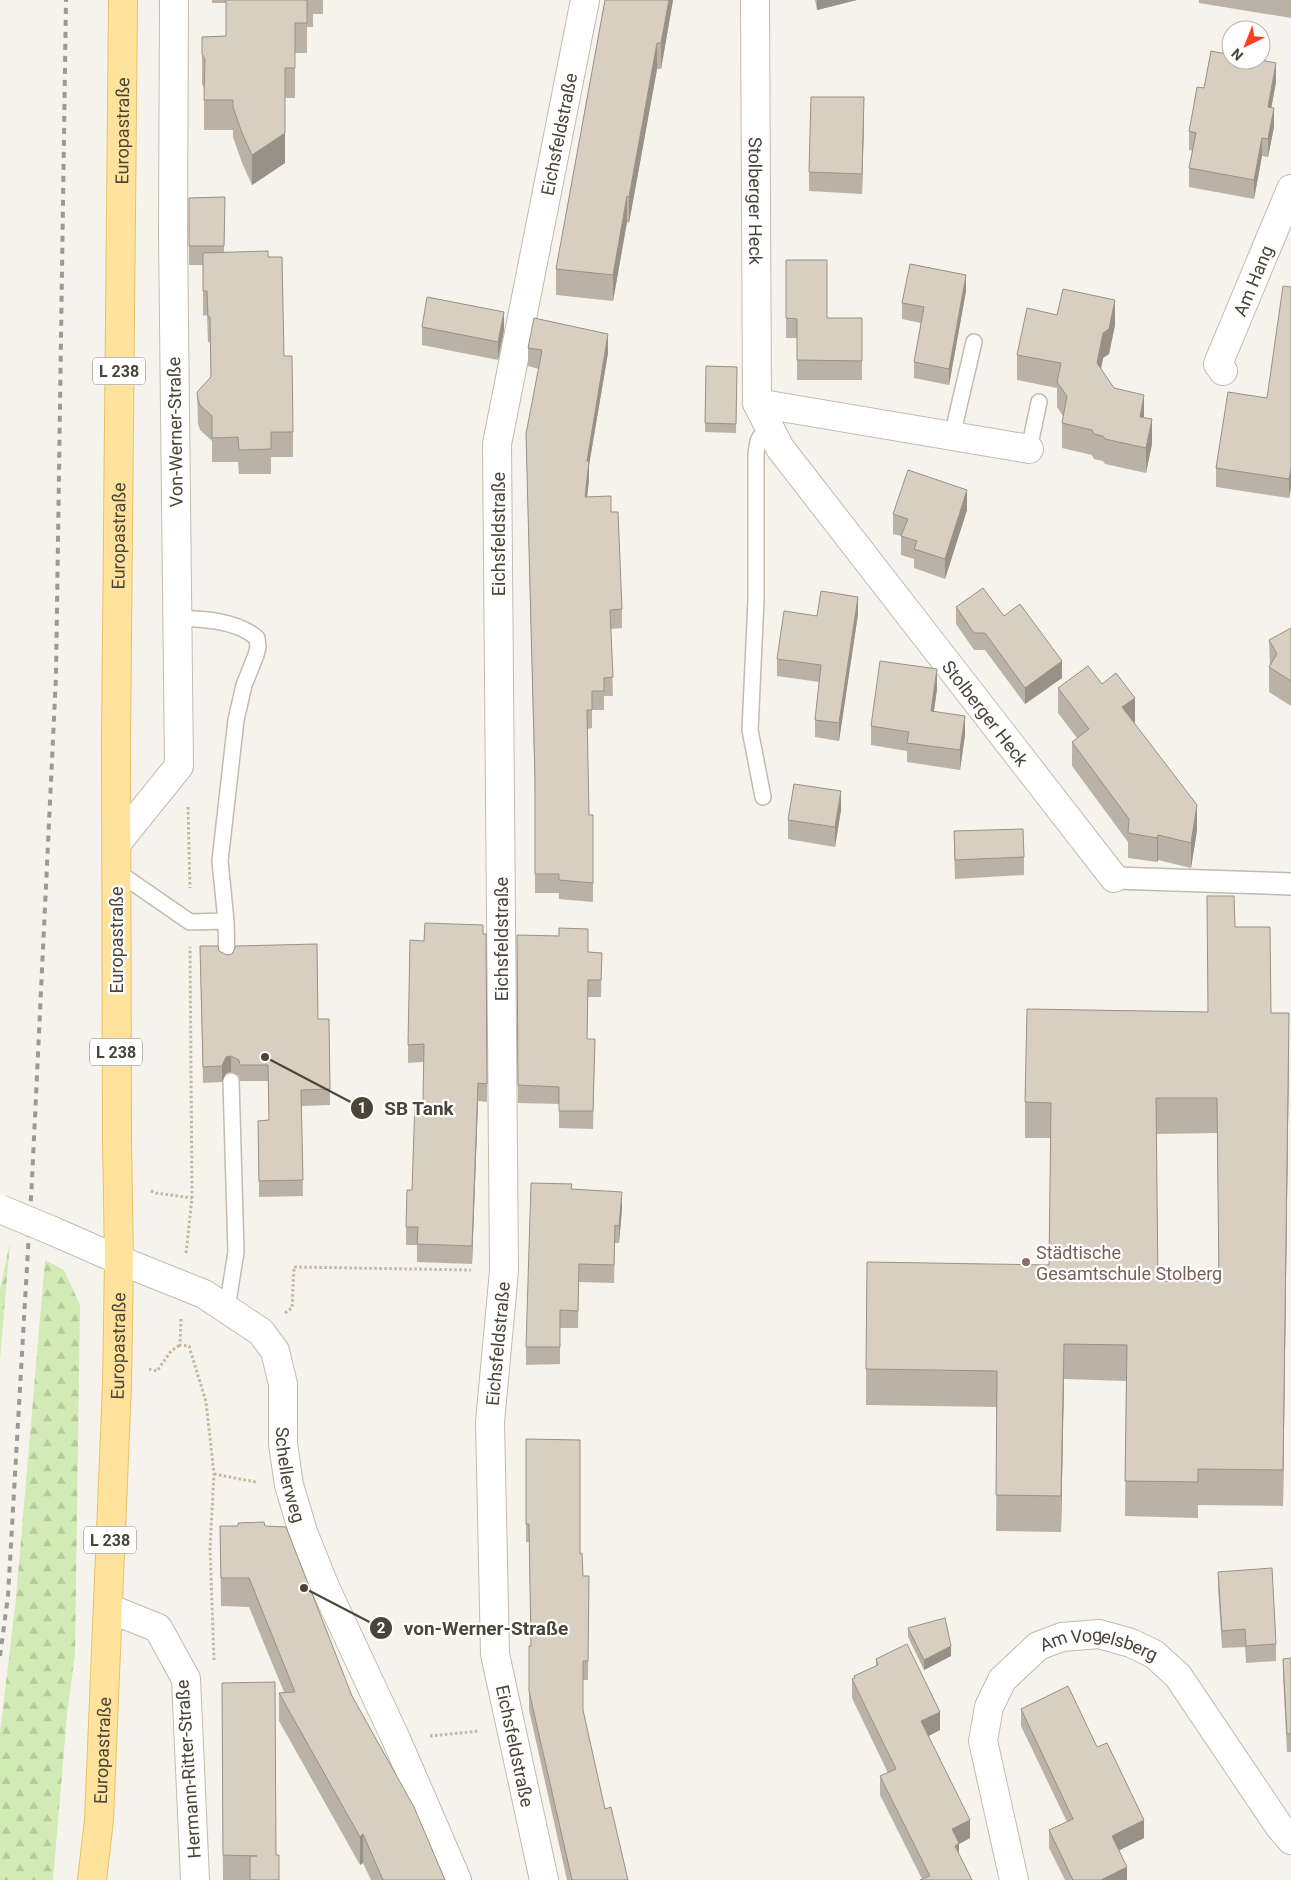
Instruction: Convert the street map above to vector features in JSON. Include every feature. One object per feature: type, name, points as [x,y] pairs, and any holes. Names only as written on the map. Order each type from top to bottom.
[{"type":"main road","name":"Europastraße","points":[[92,1880],[99,1820],[117,1385],[119,1260],[116,871],[123,0]]},
{"type":"street","name":"Von-Werner-Straße","points":[[117,843],[179,766],[173,233],[174,0]]},
{"type":"street","name":"Eichsfeldstraße","points":[[544,1880],[495,1654],[490,1422],[504,1271],[497,444],[585,0]]},
{"type":"street","name":"Stolberger Heck","points":[[755,0],[757,403],[780,448],[1114,878],[1291,884]]},
{"type":"street","name":"Am Hang","points":[[1223,371],[1218,364],[1291,189]]},
{"type":"street","points":[[757,403],[1029,450]]},
{"type":"street","name":"Schellerweg","points":[[0,1209],[204,1294],[261,1332],[275,1351],[283,1384],[283,1444],[289,1485],[303,1532],[325,1587],[396,1739],[456,1880]]},
{"type":"street","name":"Hermann-Ritter-Straße","points":[[108,1608],[158,1628],[186,1679],[195,1880]]},
{"type":"street","name":"Am Vogelsberg","points":[[1014,1880],[983,1741],[989,1707],[1002,1680],[1038,1646],[1062,1637],[1099,1634],[1132,1643],[1154,1654],[1178,1676],[1279,1826],[1291,1840]]},
{"type":"lane","points":[[952,436],[974,342]]},
{"type":"lane","points":[[1029,450],[1039,402]]},
{"type":"lane","points":[[763,797],[750,730],[756,600],[756,455],[759,437],[770,429]]},
{"type":"lane","points":[[177,618],[207,619],[230,624],[245,630],[257,638],[258,647],[256,655],[244,685],[236,720],[220,862],[226,921],[227,962]]},
{"type":"lane","points":[[116,871],[190,922],[226,921]]},
{"type":"lane","points":[[227,1308],[236,1252],[231,1081]]},
{"type":"path","points":[[117,1175],[156,1193],[192,1198]]},
{"type":"path","points":[[292,1308],[294,1267],[468,1270]]},
{"type":"path","points":[[214,1474],[259,1483],[289,1485]]},
{"type":"path","points":[[396,1739],[512,1728]]},
{"type":"green space","points":[[10,1242],[0,1360],[0,1290]]},
{"type":"green space","points":[[45,1260],[64,1270],[80,1305],[75,1654],[67,1715],[53,1880],[0,1880],[0,1733],[16,1598]]},
{"type":"building","points":[[226,0],[307,0],[307,23],[295,23],[295,68],[285,68],[285,133],[252,155],[233,107],[233,100],[204,100],[205,59],[202,54],[202,37],[226,36]]},
{"type":"building","points":[[605,0],[669,0],[661,43],[657,43],[613,275],[556,269]]},
{"type":"building","points":[[1211,51],[1221,53],[1221,70],[1271,70],[1271,62],[1276,63],[1268,107],[1274,108],[1268,139],[1262,138],[1254,180],[1189,168],[1196,133],[1189,131],[1197,87],[1204,88]]},
{"type":"building","points":[[811,97],[864,97],[862,174],[809,172]]},
{"type":"building","points":[[225,197],[224,246],[189,246],[189,198]]},
{"type":"building","points":[[268,251],[268,257],[282,257],[284,356],[292,356],[293,432],[271,432],[271,449],[239,450],[238,437],[212,438],[212,416],[200,405],[198,400],[197,392],[211,377],[210,317],[208,317],[207,291],[203,291],[203,253]]},
{"type":"building","points":[[786,260],[827,260],[827,318],[862,318],[862,361],[797,360],[797,319],[786,318]]},
{"type":"building","points":[[910,264],[966,275],[949,369],[914,362],[924,307],[902,303]]},
{"type":"building","points":[[1283,286],[1291,287],[1291,469],[1289,479],[1216,468],[1228,392],[1267,398]]},
{"type":"building","points":[[1063,289],[1115,300],[1109,329],[1103,333],[1097,363],[1114,388],[1144,395],[1140,417],[1152,419],[1146,448],[1105,439],[1103,436],[1094,434],[1092,430],[1062,423],[1067,396],[1057,382],[1061,363],[1017,355],[1027,308],[1057,315]]},
{"type":"building","points":[[427,297],[504,312],[498,342],[422,327]]},
{"type":"building","points":[[534,318],[608,334],[587,461],[589,461],[585,497],[611,496],[611,512],[618,512],[622,609],[610,610],[613,677],[604,678],[604,691],[592,691],[592,710],[587,710],[589,815],[593,815],[593,883],[559,880],[559,874],[535,874],[535,778],[526,434],[542,350],[528,348]]},
{"type":"building","points":[[706,366],[737,367],[736,424],[705,423]]},
{"type":"building","points":[[908,470],[967,490],[945,559],[914,549],[917,541],[901,536],[908,519],[893,514]]},
{"type":"building","points":[[983,588],[1004,616],[1020,604],[1062,661],[1025,688],[985,633],[974,633],[956,607]]},
{"type":"building","points":[[821,591],[858,597],[839,723],[815,720],[821,665],[777,659],[784,611],[817,616]]},
{"type":"building","points":[[1291,628],[1291,681],[1269,667],[1277,654],[1269,640]]},
{"type":"building","points":[[880,661],[937,669],[931,711],[965,716],[960,750],[907,743],[909,732],[871,726]]},
{"type":"building","points":[[1088,666],[1102,684],[1116,673],[1135,698],[1122,707],[1197,805],[1191,843],[1158,835],[1157,838],[1128,833],[1129,819],[1072,742],[1089,729],[1058,688]]},
{"type":"building","points":[[794,784],[841,791],[835,827],[788,820]]},
{"type":"building","points":[[1023,829],[1024,857],[955,860],[954,831]]},
{"type":"building","points":[[1207,896],[1234,896],[1235,927],[1270,927],[1271,1013],[1289,1013],[1283,1470],[1198,1469],[1198,1482],[1125,1481],[1127,1345],[1064,1344],[1061,1496],[996,1495],[997,1371],[866,1369],[867,1262],[1049,1265],[1051,1103],[1025,1102],[1027,1009],[1208,1012]],"holes":[[[1156,1098],[1217,1098],[1219,1281],[1158,1281]]]},
{"type":"building","points":[[425,923],[483,925],[483,934],[486,934],[487,1084],[478,1083],[472,1246],[417,1244],[418,1227],[406,1227],[407,1190],[412,1190],[415,1101],[423,1101],[424,1044],[408,1045],[410,940],[424,941]]},
{"type":"building","points":[[559,928],[588,929],[588,952],[602,953],[601,980],[588,980],[587,1039],[595,1039],[593,1111],[559,1111],[559,1087],[518,1085],[517,935],[559,936]]},
{"type":"building","points":[[317,944],[318,1019],[329,1019],[330,1089],[301,1090],[303,1180],[259,1181],[258,1121],[269,1120],[268,1065],[240,1065],[239,1060],[231,1056],[226,1057],[222,1066],[203,1067],[200,946],[218,946],[219,951],[227,955],[232,954],[236,946]]},
{"type":"building","points":[[531,1183],[572,1184],[571,1189],[622,1192],[619,1226],[615,1225],[614,1265],[579,1264],[578,1311],[560,1310],[560,1347],[526,1347]]},
{"type":"building","points":[[526,1439],[580,1440],[580,1554],[582,1553],[583,1576],[589,1576],[588,1661],[583,1661],[583,1710],[605,1809],[611,1807],[628,1880],[572,1880],[529,1691],[529,1646],[531,1646],[529,1524],[526,1524]]},
{"type":"building","points":[[264,1522],[265,1526],[286,1527],[352,1696],[414,1807],[445,1880],[383,1880],[363,1834],[360,1837],[279,1693],[295,1692],[249,1578],[221,1578],[220,1526],[238,1526],[238,1523]]},
{"type":"building","points":[[1272,1568],[1276,1644],[1246,1646],[1245,1629],[1222,1631],[1218,1572]]},
{"type":"building","points":[[945,1618],[951,1646],[924,1660],[908,1628]]},
{"type":"building","points":[[907,1644],[940,1712],[921,1721],[970,1820],[952,1829],[959,1843],[955,1846],[972,1880],[920,1880],[930,1876],[880,1776],[896,1769],[852,1679],[855,1678],[854,1676],[878,1665],[876,1659]]},
{"type":"building","points":[[1291,1658],[1291,1734],[1287,1734],[1283,1659]]},
{"type":"building","points":[[275,1682],[276,1855],[279,1855],[279,1880],[250,1880],[250,1856],[257,1856],[223,1855],[222,1683]]},
{"type":"building","points":[[1068,1686],[1097,1747],[1107,1743],[1144,1820],[1112,1836],[1127,1867],[1101,1880],[1073,1880],[1049,1830],[1073,1819],[1021,1709]]},
{"type":"railway","points":[[0,1656],[8,1596],[32,1180],[56,676],[66,0]]},
{"type":"place","name":"SB Tank","points":[[265,1057]]},
{"type":"place","name":"Städtische Gesamtschule Stolberg","points":[[1026,1262]]},
{"type":"place","name":"von-Werner-Straße","points":[[304,1588]]}]
